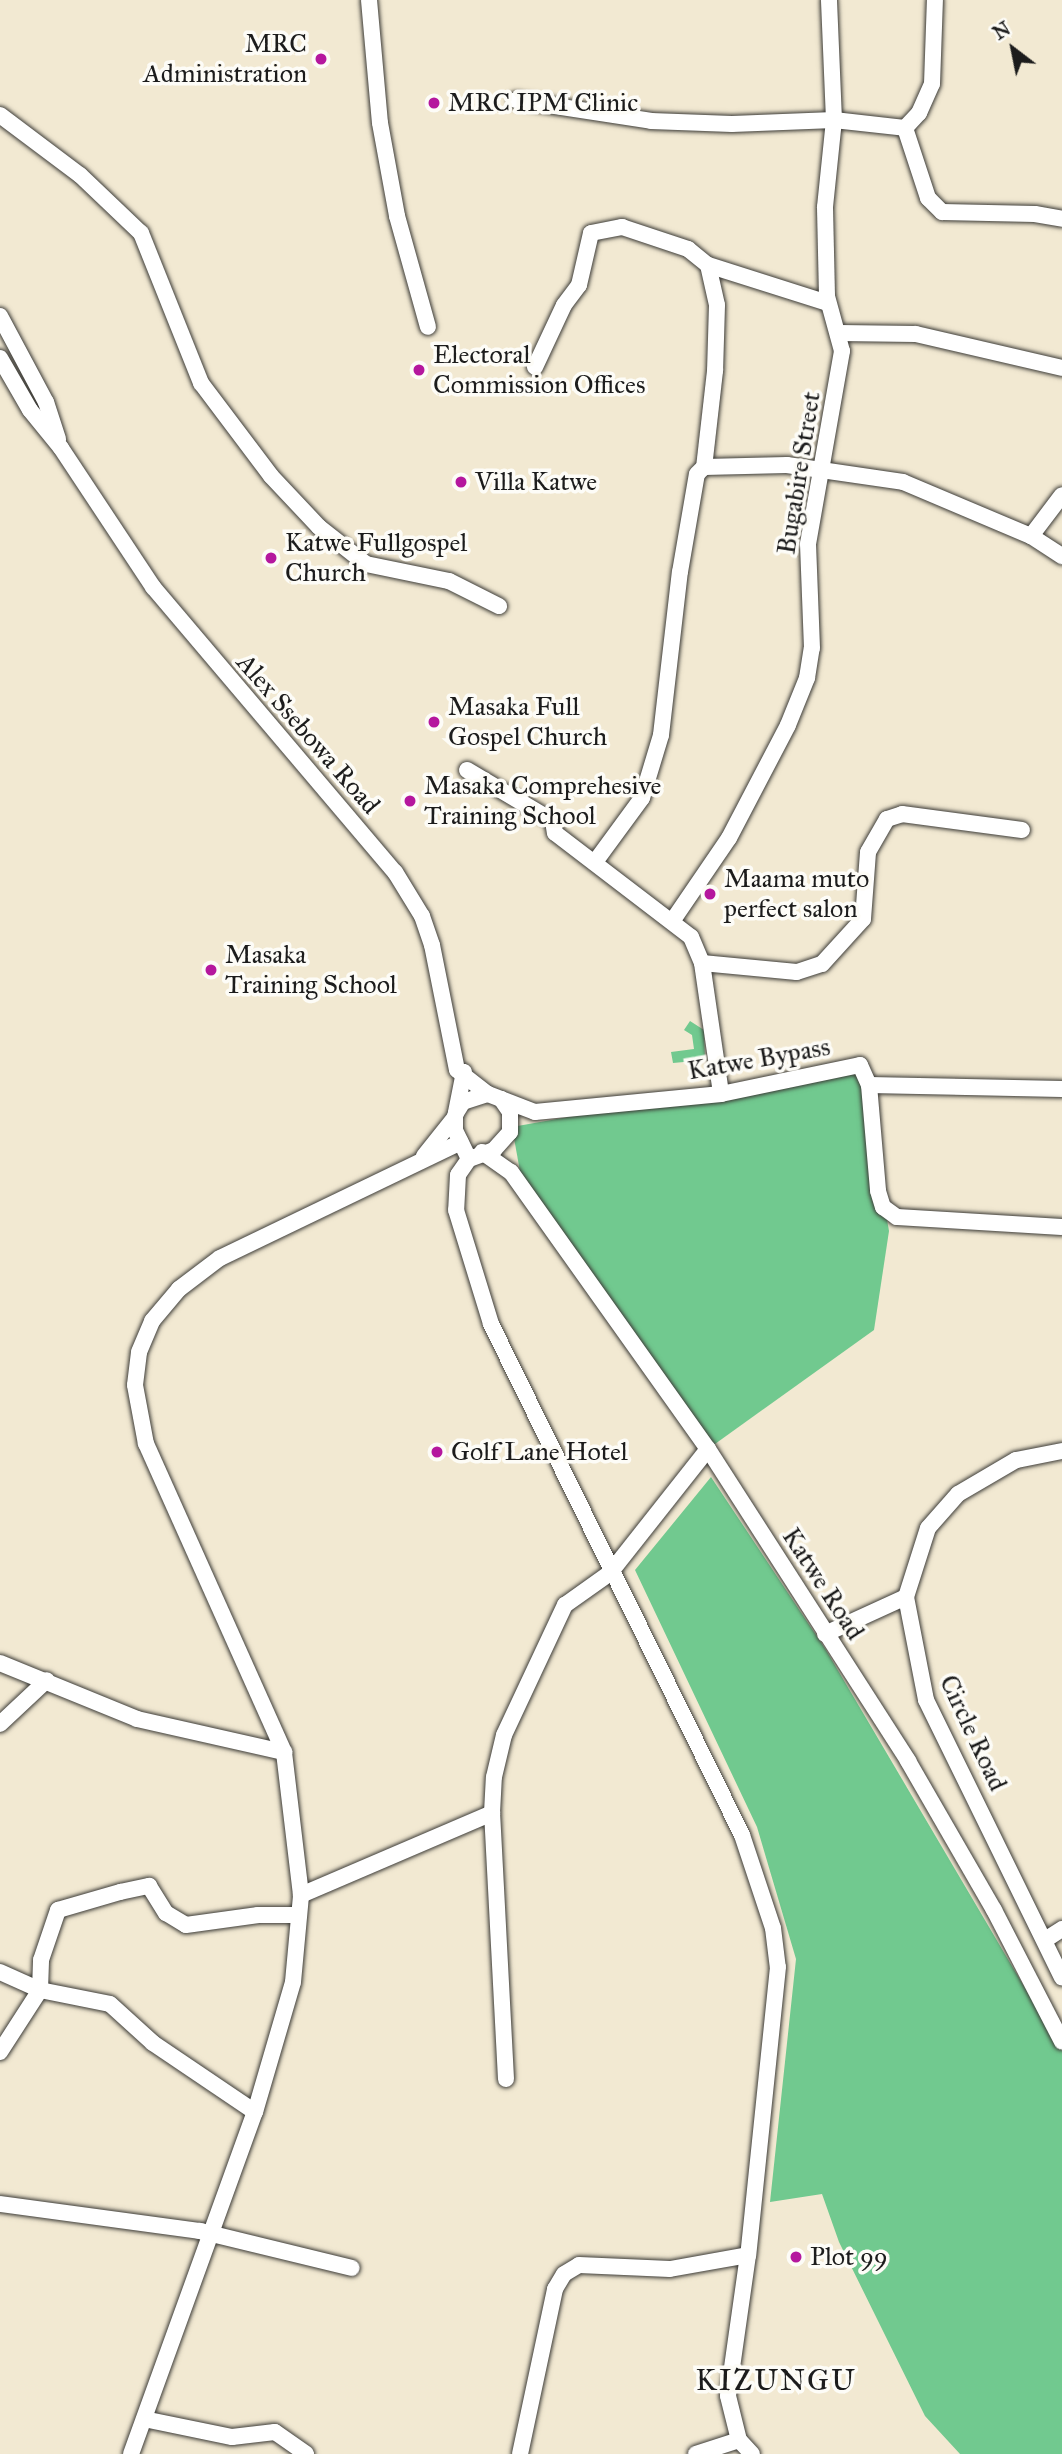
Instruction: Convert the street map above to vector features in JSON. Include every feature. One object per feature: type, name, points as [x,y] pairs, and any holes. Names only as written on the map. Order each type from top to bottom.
[{"type":"street","points":[[369,0],[385,150],[400,226],[428,327]]},
{"type":"street","name":"Bugabire Street","points":[[673,920],[729,838],[788,725],[807,678],[812,648],[808,544],[841,363],[839,333],[828,303],[825,207],[834,120],[829,0]]},
{"type":"street","points":[[905,128],[919,113],[932,84],[935,0]]},
{"type":"street","points":[[516,100],[651,121],[733,124],[834,120],[905,128]]},
{"type":"street","points":[[0,115],[80,174],[141,233],[187,357],[206,392],[271,476],[319,527],[366,564],[449,581],[499,606]]},
{"type":"street","points":[[905,128],[928,198],[942,212],[1035,214],[1062,219]]},
{"type":"street","points":[[535,368],[564,306],[579,285],[591,233],[622,227],[688,249],[708,265],[828,303]]},
{"type":"street","points":[[595,862],[642,798],[660,735],[681,572],[697,474],[704,467],[715,371],[717,305],[708,265]]},
{"type":"street","name":"Alex Ssebowa Road","points":[[1,319],[6,342],[46,402],[61,448]]},
{"type":"street","points":[[839,333],[916,334],[1062,368]]},
{"type":"street","name":"Alex Ssebowa Road","points":[[0,358],[30,410],[61,448],[153,587],[395,872],[422,916],[457,1070],[464,1072]]},
{"type":"street","points":[[704,467],[821,469],[929,489],[1009,530],[1031,536],[1062,556]]},
{"type":"street","points":[[818,487],[839,471]]},
{"type":"street","points":[[1031,536],[1062,495]]},
{"type":"street","points":[[467,770],[549,818],[555,833],[673,920],[691,937],[702,963],[721,1094]]},
{"type":"street","points":[[702,963],[796,972],[822,964],[863,919],[868,852],[887,819],[902,814],[1022,830]]},
{"type":"street","name":"Katwe Bypass","points":[[495,1097],[535,1112],[721,1094],[860,1065],[869,1085]]},
{"type":"street","points":[[476,1155],[461,1142],[455,1115],[464,1072],[510,1112],[511,1172]]},
{"type":"street","points":[[1062,1089],[869,1085],[877,1191],[883,1207],[897,1217],[1062,1227]]},
{"type":"street","points":[[423,1158],[463,1102],[495,1097]]},
{"type":"street","name":"Katwe Bypass","points":[[511,1130],[535,1112]]},
{"type":"street","points":[[511,1130],[494,1150],[476,1155],[458,1175],[454,1191],[471,1269],[491,1324],[610,1573],[742,1835],[774,1928],[778,1967],[748,2255],[728,2396],[739,2440],[752,2454]]},
{"type":"street","points":[[131,2454],[255,2112],[293,1982],[301,1895],[299,1848],[284,1752],[146,1444],[135,1385],[139,1352],[152,1321],[179,1289],[220,1258],[461,1142]]},
{"type":"street","name":"Katwe Road","points":[[476,1155],[511,1172],[708,1448],[908,1761],[1059,2031]]},
{"type":"street","points":[[506,2078],[492,1813],[494,1777],[504,1735],[543,1645],[565,1605],[610,1573],[708,1448]]},
{"type":"street","name":"Circle Road","points":[[1062,1451],[1017,1460],[958,1494],[928,1528],[906,1597],[926,1700],[1062,1978]]},
{"type":"street","points":[[825,1634],[906,1597]]},
{"type":"street","points":[[0,1664],[47,1680],[137,1719],[284,1752]]},
{"type":"street","points":[[0,1724],[47,1680]]},
{"type":"street","points":[[301,1895],[492,1813]]},
{"type":"street","points":[[0,2052],[35,1996],[41,1959],[58,1910],[149,1886],[166,1913],[186,1925],[258,1915],[299,1915]]},
{"type":"street","points":[[1045,1940],[1062,1929]]},
{"type":"street","points":[[0,1972],[22,1983],[35,1996],[110,2004],[153,2043],[255,2112]]},
{"type":"street","points":[[0,2204],[210,2234],[352,2268]]},
{"type":"street","points":[[520,2454],[549,2314],[564,2274],[579,2265],[670,2269],[748,2255]]},
{"type":"street","points":[[144,2419],[232,2437],[275,2432],[306,2454]]},
{"type":"street","points":[[696,2454],[739,2440]]},
{"type":"green space","points":[[690,1021],[704,1030],[705,1060],[673,1063],[671,1052],[694,1049],[692,1035],[684,1030]]},
{"type":"green space","points":[[860,1065],[889,1231],[874,1330],[708,1449],[523,1188],[512,1127]]},
{"type":"green space","points":[[711,1477],[826,1650],[1062,2051],[1062,2454],[960,2454],[925,2416],[839,2242],[822,2194],[770,2202],[796,1959],[757,1827],[635,1570]]},
{"type":"place","name":"MRC Administration","points":[[321,59]]},
{"type":"place","name":"MRC IPM Clinic","points":[[434,103]]},
{"type":"place","name":"Electoral Commission Offices","points":[[419,370]]},
{"type":"place","name":"Villa Katwe","points":[[461,482]]},
{"type":"place","name":"Katwe Fullgospel Church","points":[[271,558]]},
{"type":"place","name":"Masaka Full Gospel Church","points":[[434,722]]},
{"type":"place","name":"Masaka Comprehesive Training School","points":[[410,801]]},
{"type":"place","name":"Maama muto perfect salon","points":[[710,894]]},
{"type":"place","name":"Masaka Training School","points":[[211,970]]},
{"type":"place","name":"Golf Lane Hotel","points":[[437,1452]]},
{"type":"place","name":"Plot 99","points":[[796,2257]]},
{"type":"district","name":"KIZUNGU","points":[[776,2380]]}]
